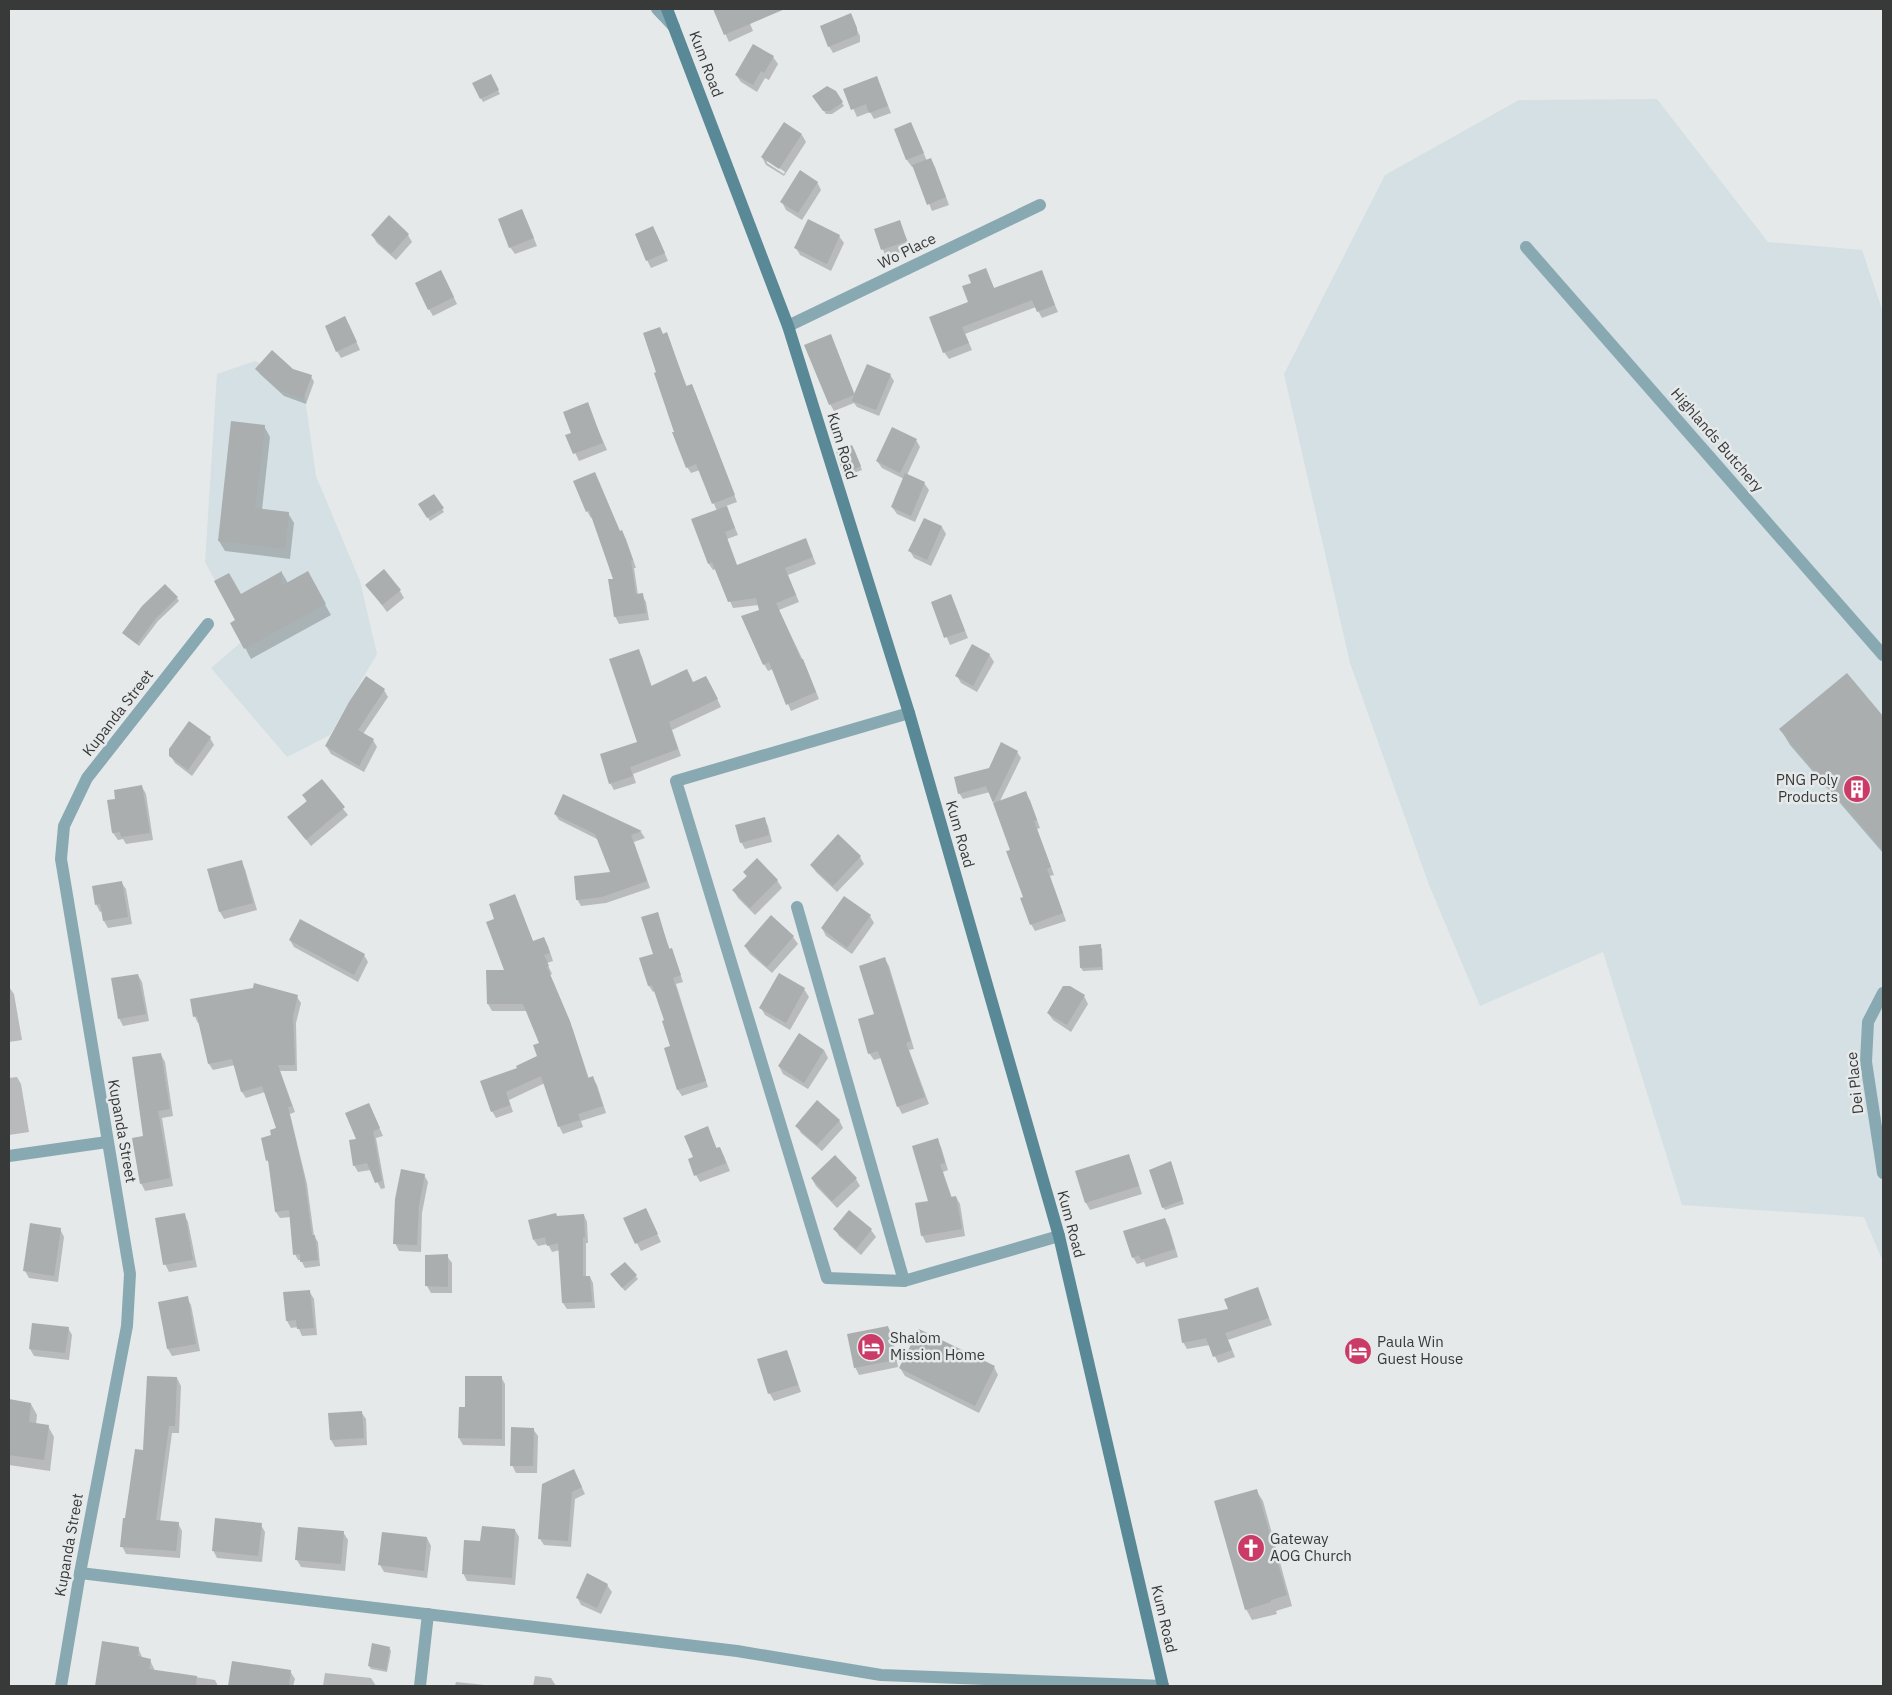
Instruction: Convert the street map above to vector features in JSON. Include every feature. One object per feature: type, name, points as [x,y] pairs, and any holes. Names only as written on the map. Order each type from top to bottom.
[{"type":"street","points":[[657,9],[675,29]]},
{"type":"street","name":"Kum Road","points":[[667,9],[788,326],[909,713],[1059,1236],[1163,1686]]},
{"type":"street","name":"Wo Place","points":[[788,326],[1040,205]]},
{"type":"street","name":"Highlands Butchery","points":[[1526,247],[1883,655]]},
{"type":"street","name":"Kupanda Street","points":[[61,1686],[80,1573],[127,1326],[130,1274],[61,859],[64,826],[88,778],[208,624]]},
{"type":"street","points":[[909,713],[676,781],[827,1278],[904,1281],[1059,1236]]},
{"type":"street","points":[[798,907],[904,1281]]},
{"type":"street","name":"Dei Place","points":[[1883,993],[1868,1022],[1866,1062],[1883,1173]]},
{"type":"street","points":[[9,1156],[108,1142]]},
{"type":"street","points":[[80,1573],[737,1651],[881,1675],[1163,1686]]},
{"type":"street","points":[[420,1686],[428,1614]]},
{"type":"shaded area","points":[[1657,99],[1768,242],[1862,250],[1883,312],[1883,1262],[1864,1217],[1682,1205],[1603,952],[1480,1006],[1429,885],[1350,663],[1284,374],[1385,175],[1519,100]]},
{"type":"shaded area","points":[[255,361],[303,384],[316,476],[360,581],[377,654],[330,735],[287,757],[211,668],[246,638],[205,562],[217,374]]},
{"type":"building","points":[[713,9],[785,9],[724,35]]},
{"type":"building","points":[[851,13],[857,28],[857,35],[828,47],[820,26]]},
{"type":"building","points":[[753,44],[774,56],[764,73],[761,71],[753,85],[735,75]]},
{"type":"building","points":[[491,74],[499,90],[480,99],[472,83]]},
{"type":"building","points":[[877,76],[888,106],[869,113],[866,104],[851,110],[843,89]]},
{"type":"building","points":[[827,86],[836,91],[843,102],[830,111],[823,111],[812,96]]},
{"type":"building","points":[[784,122],[802,134],[779,169],[761,157]]},
{"type":"building","points":[[911,122],[924,153],[906,160],[894,129]]},
{"type":"building","points":[[931,158],[946,197],[927,205],[912,165]]},
{"type":"building","points":[[800,170],[818,182],[798,213],[780,202]]},
{"type":"building","points":[[522,209],[534,238],[509,248],[498,219]]},
{"type":"building","points":[[389,215],[409,234],[391,254],[371,235]]},
{"type":"building","points":[[808,219],[840,235],[827,264],[794,248]]},
{"type":"building","points":[[900,220],[907,241],[881,250],[874,229]]},
{"type":"building","points":[[653,226],[665,253],[646,261],[635,234]]},
{"type":"building","points":[[986,268],[994,288],[1042,270],[1055,305],[1037,312],[1032,300],[962,327],[969,343],[943,353],[929,317],[968,302],[962,286],[971,283],[968,275]]},
{"type":"building","points":[[441,270],[454,297],[428,310],[415,283]]},
{"type":"building","points":[[345,316],[357,342],[336,352],[325,326]]},
{"type":"building","points":[[660,327],[663,334],[667,332],[686,386],[692,384],[735,495],[712,504],[696,464],[686,468],[672,432],[674,432],[654,373],[656,372],[643,333]]},
{"type":"building","points":[[831,334],[854,394],[867,364],[891,374],[876,410],[852,401],[854,395],[829,405],[804,345]]},
{"type":"building","points":[[272,350],[293,369],[312,375],[303,399],[279,390],[255,369]]},
{"type":"building","points":[[588,402],[603,443],[573,454],[565,435],[571,433],[563,412]]},
{"type":"building","points":[[231,421],[265,425],[255,508],[289,512],[285,549],[218,541]]},
{"type":"building","points":[[892,427],[917,439],[900,473],[876,461]]},
{"type":"building","points":[[852,445],[861,466],[843,474],[836,451]]},
{"type":"building","points":[[595,472],[620,531],[622,530],[633,560],[631,561],[636,594],[643,593],[646,613],[614,617],[608,579],[613,579],[589,510],[586,512],[573,481]]},
{"type":"building","points":[[905,473],[925,482],[911,516],[891,507]]},
{"type":"building","points":[[434,494],[444,508],[427,518],[418,504]]},
{"type":"building","points":[[727,506],[735,528],[725,532],[737,565],[806,538],[813,557],[785,568],[796,595],[776,603],[801,659],[803,659],[816,692],[786,705],[769,662],[763,665],[741,616],[759,610],[756,598],[728,602],[712,562],[708,564],[691,519]]},
{"type":"building","points":[[924,518],[942,526],[927,560],[908,551]]},
{"type":"building","points":[[384,569],[401,590],[382,605],[365,585]]},
{"type":"building","points":[[282,571],[281,586],[308,571],[326,604],[244,649],[230,623],[235,620],[214,581],[229,573],[241,594]]},
{"type":"building","points":[[165,584],[178,597],[156,618],[137,644],[122,633],[142,606]]},
{"type":"building","points":[[951,594],[965,631],[944,638],[931,602]]},
{"type":"building","points":[[972,644],[990,654],[973,686],[955,676]]},
{"type":"building","points":[[639,649],[651,686],[687,669],[693,682],[706,676],[718,699],[669,722],[678,749],[630,767],[633,776],[609,784],[600,754],[637,742],[609,659]]},
{"type":"building","name":"PNG Poly Products","points":[[1847,673],[1883,716],[1883,849],[1779,729]]},
{"type":"building","points":[[366,676],[385,689],[358,730],[374,739],[359,766],[325,746],[349,702]]},
{"type":"building","points":[[189,721],[211,737],[188,770],[169,756],[169,749]]},
{"type":"building","points":[[1001,742],[1018,751],[993,803],[986,786],[958,794],[954,777],[989,768]]},
{"type":"building","points":[[322,779],[345,807],[306,840],[287,817],[307,801],[302,795]]},
{"type":"building","points":[[142,785],[150,833],[121,837],[120,832],[112,833],[107,800],[115,799],[114,790]]},
{"type":"building","points":[[1026,791],[1037,820],[1034,821],[1051,867],[1047,869],[1063,913],[1030,925],[1020,898],[1023,897],[1006,851],[1010,850],[993,803]]},
{"type":"building","points":[[563,794],[642,831],[631,835],[647,881],[602,897],[576,900],[574,876],[610,872],[595,834],[554,814]]},
{"type":"building","points":[[765,817],[769,835],[740,843],[735,825]]},
{"type":"building","points":[[838,834],[861,856],[833,886],[810,865]]},
{"type":"building","points":[[757,858],[778,880],[750,908],[732,890],[747,876],[743,872]]},
{"type":"building","points":[[242,860],[253,903],[219,912],[207,869]]},
{"type":"building","points":[[122,881],[128,917],[103,921],[100,904],[95,905],[92,886]]},
{"type":"building","points":[[515,894],[533,941],[544,937],[550,953],[544,955],[549,966],[547,967],[570,1021],[588,1078],[593,1076],[603,1106],[578,1114],[580,1120],[558,1127],[541,1076],[506,1092],[510,1105],[491,1112],[480,1081],[517,1068],[516,1066],[537,1056],[533,1045],[539,1043],[523,1004],[487,1004],[486,970],[504,970],[486,922],[494,919],[489,904]]},
{"type":"building","points":[[844,896],[871,915],[847,948],[821,928]]},
{"type":"building","points":[[658,912],[669,949],[672,948],[681,975],[673,978],[706,1081],[677,1090],[664,1048],[670,1046],[662,1021],[664,1020],[652,985],[648,986],[639,958],[653,954],[641,917]]},
{"type":"building","points":[[771,915],[794,936],[767,967],[744,946]]},
{"type":"building","points":[[300,919],[365,954],[354,975],[289,940]]},
{"type":"building","points":[[1101,944],[1102,967],[1080,968],[1079,946]]},
{"type":"building","points":[[885,957],[911,1041],[906,1043],[925,1097],[897,1107],[878,1051],[868,1054],[858,1019],[874,1014],[859,966]]},
{"type":"building","points":[[779,973],[805,988],[786,1023],[759,1008]]},
{"type":"building","points":[[138,974],[146,1014],[118,1019],[111,978]]},
{"type":"building","points":[[254,983],[298,995],[293,1016],[295,1065],[278,1065],[292,1106],[288,1107],[304,1176],[312,1235],[315,1235],[318,1260],[300,1262],[300,1254],[293,1255],[289,1210],[275,1212],[268,1160],[266,1161],[261,1138],[271,1135],[270,1130],[276,1128],[262,1086],[241,1092],[232,1059],[208,1064],[197,1016],[193,1017],[190,999],[253,988]]},
{"type":"building","points":[[1063,986],[1070,986],[1085,995],[1067,1025],[1047,1013]]},
{"type":"building","points":[[799,1033],[824,1050],[804,1083],[778,1066]]},
{"type":"building","points":[[161,1053],[170,1109],[158,1111],[170,1178],[140,1184],[132,1138],[143,1136],[132,1057]]},
{"type":"building","points":[[817,1100],[840,1120],[817,1145],[795,1126]]},
{"type":"building","points":[[369,1103],[380,1128],[373,1131],[382,1181],[375,1183],[367,1163],[353,1166],[349,1140],[356,1139],[345,1113]]},
{"type":"building","points":[[708,1126],[716,1148],[720,1147],[726,1163],[694,1176],[688,1159],[693,1157],[684,1136]]},
{"type":"building","points":[[938,1138],[945,1163],[940,1164],[951,1197],[956,1196],[962,1229],[921,1236],[915,1203],[928,1201],[912,1146]]},
{"type":"building","points":[[1129,1154],[1139,1186],[1085,1203],[1075,1171]]},
{"type":"building","points":[[835,1155],[857,1178],[832,1201],[811,1178]]},
{"type":"building","points":[[1171,1161],[1183,1200],[1162,1208],[1149,1170]]},
{"type":"building","points":[[401,1169],[425,1174],[419,1205],[417,1245],[393,1244],[395,1199]]},
{"type":"building","points":[[646,1208],[658,1234],[635,1244],[623,1218]]},
{"type":"building","points":[[849,1210],[872,1229],[856,1249],[833,1229]]},
{"type":"building","points":[[185,1213],[193,1260],[163,1265],[155,1218]]},
{"type":"building","points":[[556,1213],[557,1216],[584,1214],[583,1276],[590,1276],[592,1302],[562,1303],[558,1243],[547,1246],[545,1237],[533,1240],[528,1220]]},
{"type":"building","points":[[1165,1218],[1175,1249],[1141,1260],[1139,1255],[1132,1258],[1123,1231]]},
{"type":"building","points":[[30,1223],[61,1228],[54,1276],[23,1271]]},
{"type":"building","points":[[448,1254],[448,1287],[425,1286],[425,1255]]},
{"type":"building","points":[[625,1262],[637,1275],[622,1288],[610,1274]]},
{"type":"building","points":[[1258,1287],[1269,1318],[1225,1333],[1232,1350],[1213,1357],[1206,1338],[1182,1343],[1178,1319],[1228,1309],[1224,1299]]},
{"type":"building","points":[[310,1290],[314,1328],[297,1329],[296,1320],[286,1321],[283,1292]]},
{"type":"building","points":[[188,1296],[196,1344],[167,1349],[158,1302]]},
{"type":"building","points":[[32,1323],[69,1327],[65,1353],[29,1349]]},
{"type":"building","name":"Shalom Mission Home","points":[[888,1326],[895,1360],[854,1368],[847,1334]]},
{"type":"building","points":[[919,1329],[995,1366],[975,1406],[899,1368]]},
{"type":"building","points":[[787,1350],[798,1385],[768,1394],[757,1359]]},
{"type":"building","points":[[147,1376],[177,1377],[175,1426],[169,1426],[156,1520],[179,1522],[176,1551],[120,1547],[135,1449],[143,1450]]},
{"type":"building","points":[[465,1376],[502,1376],[502,1439],[458,1438],[459,1407],[465,1407]]},
{"type":"building","points":[[9,1399],[31,1403],[29,1422],[49,1425],[44,1460],[9,1455]]},
{"type":"building","points":[[362,1411],[364,1438],[330,1440],[328,1413]]},
{"type":"building","points":[[511,1427],[534,1428],[533,1466],[510,1466]]},
{"type":"building","points":[[574,1469],[582,1487],[572,1492],[568,1541],[538,1539],[542,1484]]},
{"type":"building","name":"Gateway AOG Church","points":[[1257,1489],[1287,1595],[1245,1610],[1214,1501]]},
{"type":"building","points":[[215,1518],[262,1523],[258,1556],[212,1551]]},
{"type":"building","points":[[482,1526],[515,1529],[512,1578],[462,1574],[464,1540],[480,1541]]},
{"type":"building","points":[[298,1527],[344,1531],[341,1564],[295,1560]]},
{"type":"building","points":[[382,1532],[427,1537],[424,1571],[378,1565]]},
{"type":"building","points":[[587,1573],[608,1584],[597,1608],[576,1598]]},
{"type":"building","points":[[102,1641],[139,1647],[138,1656],[151,1659],[149,1669],[197,1676],[196,1686],[95,1686]]},
{"type":"building","points":[[372,1643],[390,1647],[386,1670],[368,1666]]},
{"type":"building","points":[[232,1661],[291,1670],[289,1686],[228,1686]]},
{"type":"place","name":"PNG Poly Products","points":[[1857,789]]},
{"type":"place","name":"Shalom Mission Home","points":[[871,1347]]},
{"type":"place","name":"Paula Win Guest House","points":[[1358,1351]]},
{"type":"place","name":"Gateway AOG Church","points":[[1251,1548]]}]
